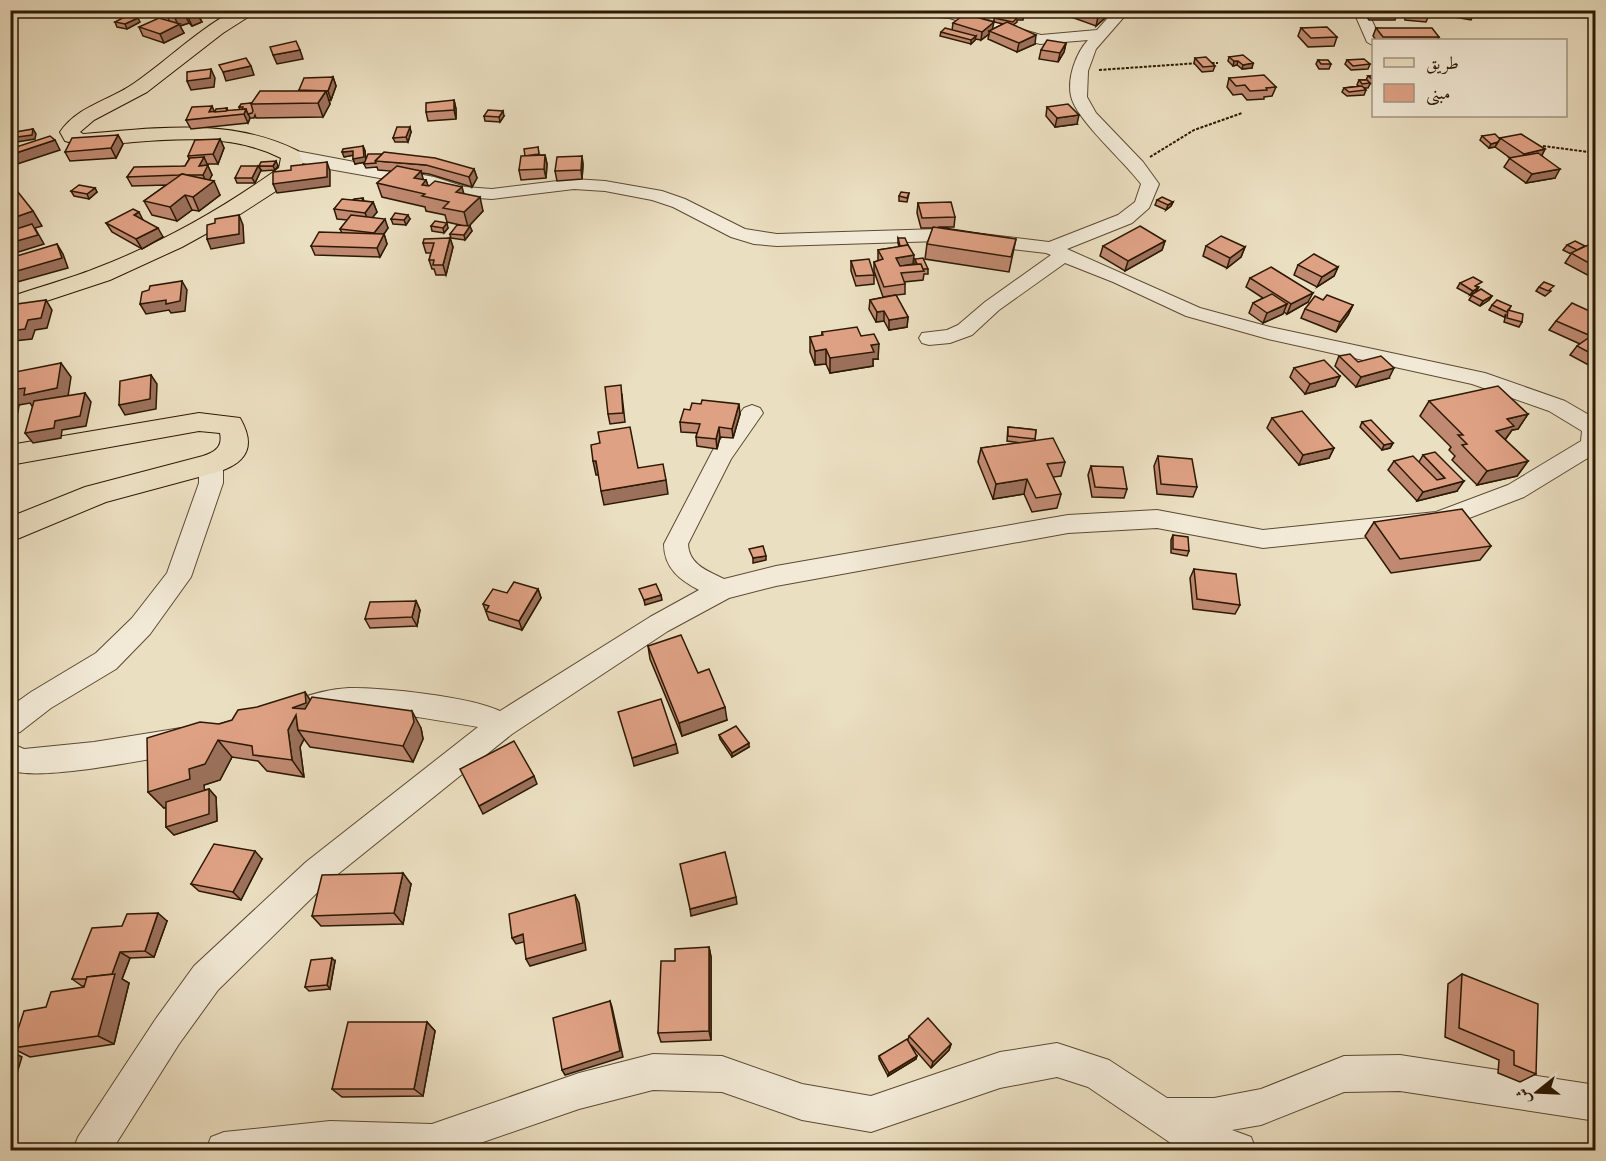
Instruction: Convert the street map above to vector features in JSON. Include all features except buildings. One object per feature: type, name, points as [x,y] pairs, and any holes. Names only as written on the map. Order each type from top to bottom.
[{"type":"main road","points":[[10,306],[100,276],[146,257],[215,218],[288,171],[292,162],[291,154],[277,146],[225,135],[169,134],[83,140],[72,137],[69,132],[75,123],[123,98],[224,23],[250,10]]},
{"type":"main road","points":[[10,455],[199,422],[230,425],[234,433],[235,444],[231,452],[211,464],[126,484],[58,508],[10,531]]},
{"type":"street","points":[[906,10],[992,17],[1040,40],[1100,34]]},
{"type":"street","points":[[928,338],[950,336],[965,330],[1058,252],[1125,219],[1143,204],[1149,184],[1137,166],[1089,115],[1079,97],[1080,71],[1089,48],[1123,10]]},
{"type":"street","points":[[1360,10],[1373,39]]},
{"type":"street","points":[[91,1150],[167,1032],[206,978],[317,872],[502,725],[659,624],[722,590],[776,576],[1068,524],[1157,519],[1263,539],[1438,521],[1516,491],[1592,445],[1594,428],[1547,403],[1478,378],[1268,333],[1193,312],[1058,252],[940,235],[777,240],[754,238],[656,195],[604,186],[574,184],[492,194],[463,192],[434,182],[340,166],[291,154]]},
{"type":"street","points":[[722,590],[683,568],[675,554],[676,544],[721,456],[752,413]]},
{"type":"street","points":[[10,723],[41,700],[106,661],[141,626],[178,577],[211,483],[211,464]]},
{"type":"street","points":[[285,712],[348,700],[422,706],[483,716],[502,725]]},
{"type":"street","points":[[10,756],[22,762],[94,755],[186,740],[208,734]]},
{"type":"street","points":[[224,1150],[330,1139],[432,1142],[579,1091],[653,1072],[722,1074],[802,1102],[871,1114],[1000,1070],[1057,1060],[1097,1072],[1200,1142],[1238,1150]]},
{"type":"street","points":[[1162,1116],[1214,1116],[1261,1107],[1344,1074],[1400,1073],[1596,1103]]},
{"type":"path","points":[[1080,71],[1218,63]]},
{"type":"path","points":[[1137,166],[1168,142],[1201,128],[1210,121],[1242,112]]},
{"type":"path","points":[[1543,146],[1596,153]]}]
